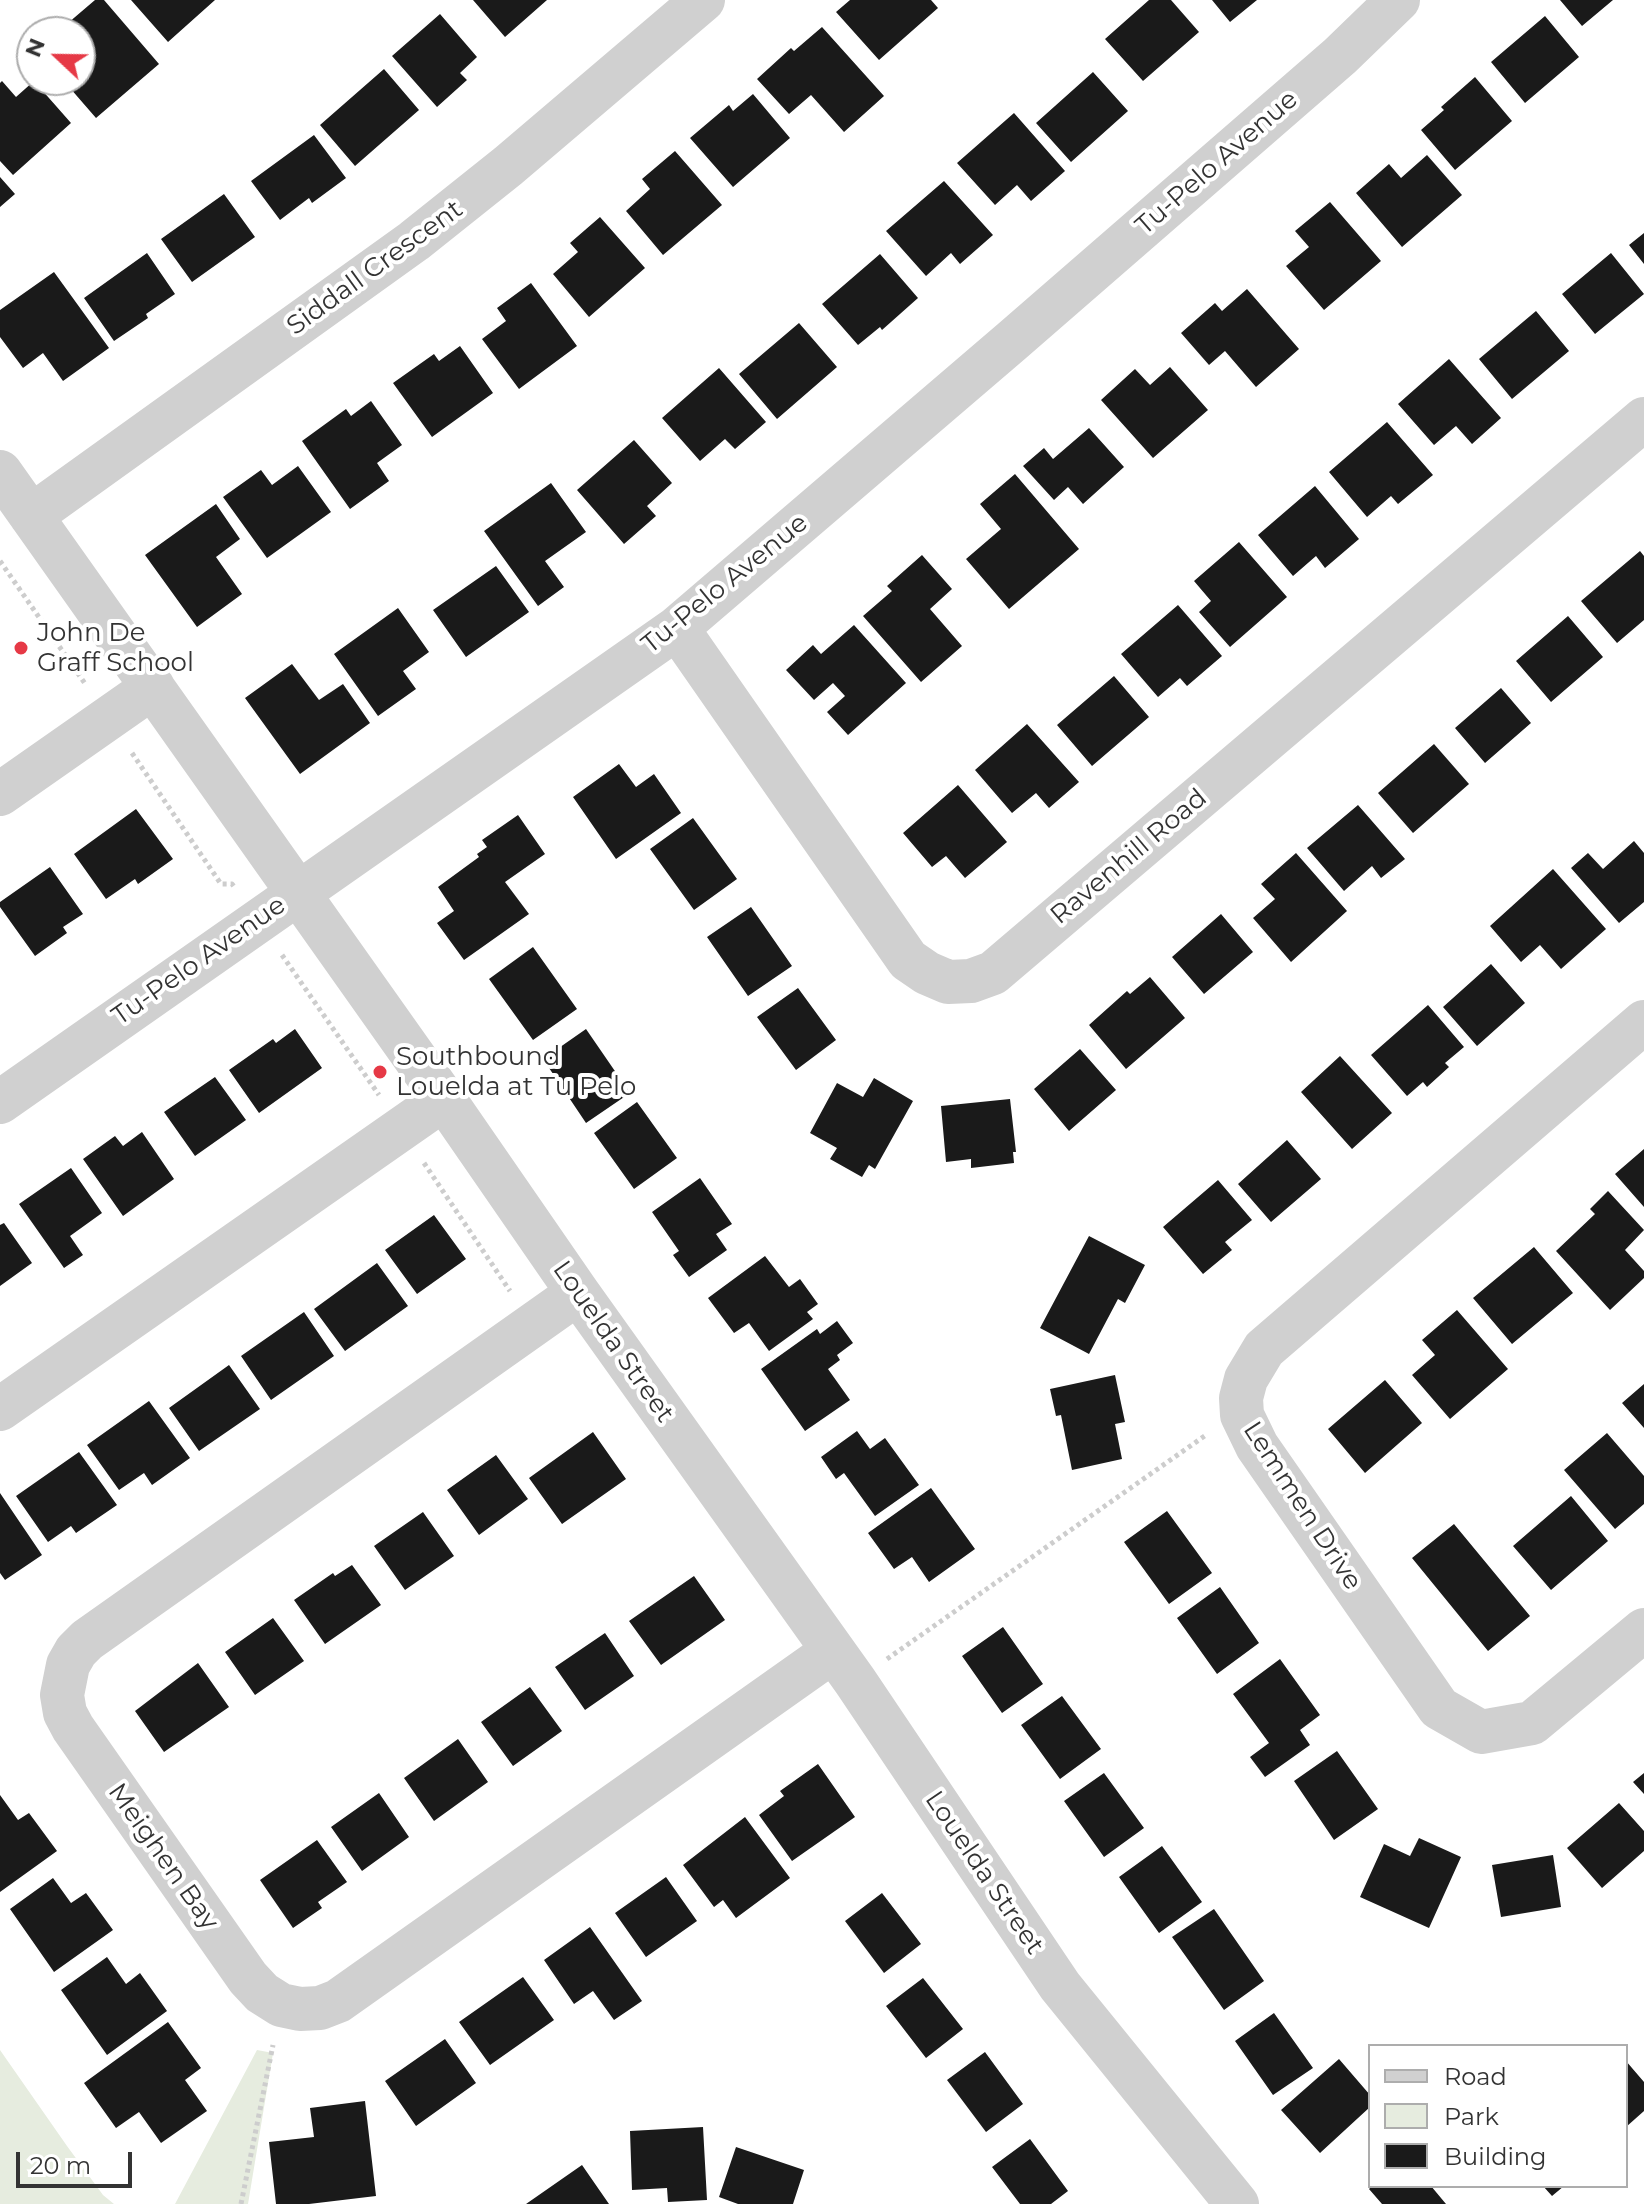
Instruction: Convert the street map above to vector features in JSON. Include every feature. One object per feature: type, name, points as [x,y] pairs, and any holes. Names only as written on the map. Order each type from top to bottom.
[{"type":"street","name":"Siddall Crescent","points":[[31,516],[426,232],[703,0]]},
{"type":"street","name":"Tu-Pelo Avenue","points":[[0,1102],[677,628],[1340,56],[1398,0]]},
{"type":"street","name":"Ravenhill Road","points":[[677,628],[908,960],[948,982],[971,981],[993,973],[1639,433]]},
{"type":"street","name":"Louelda Street","points":[[0,472],[844,1666],[1060,1986],[1237,2204]]},
{"type":"street","points":[[0,794],[153,687]]},
{"type":"street","name":"Lemmen Drive","points":[[1644,1022],[1264,1349],[1246,1379],[1241,1398],[1242,1415],[1257,1446],[1439,1708],[1481,1732],[1532,1723],[1644,1630]]},
{"type":"street","points":[[0,1409],[444,1099]]},
{"type":"street","name":"Meighen Bay","points":[[281,2005],[262,1993],[248,1978],[73,1728],[65,1713],[62,1695],[68,1665],[87,1640],[578,1293]]},
{"type":"street","points":[[281,2005],[300,2009],[320,2008],[338,2001],[844,1666]]},
{"type":"path","points":[[844,1666],[1242,1415]]},
{"type":"path","points":[[241,2204],[281,2005]]},
{"type":"green space","points":[[0,2050],[103,2195],[114,2204],[0,2204]]},
{"type":"green space","points":[[257,2050],[273,2053],[248,2204],[175,2204]]},
{"type":"building","points":[[95,0],[104,0],[159,64],[96,118],[77,96],[96,96],[96,16],[76,16]]},
{"type":"building","points":[[131,0],[215,0],[168,42]]},
{"type":"building","points":[[473,0],[547,0],[505,37]]},
{"type":"building","points":[[850,0],[931,0],[938,8],[879,60],[836,12]]},
{"type":"building","points":[[1149,0],[1171,0],[1199,32],[1143,81],[1105,39]]},
{"type":"building","points":[[1212,0],[1257,0],[1230,22]]},
{"type":"building","points":[[1560,0],[1613,0],[1582,26]]},
{"type":"building","points":[[440,14],[477,57],[460,73],[467,80],[437,107],[392,56]]},
{"type":"building","points":[[1545,16],[1579,57],[1525,103],[1491,62]]},
{"type":"building","points":[[822,27],[884,96],[844,132],[811,95],[789,114],[757,79],[791,48],[794,51]]},
{"type":"building","points":[[384,69],[419,110],[355,166],[320,125]]},
{"type":"building","points":[[1093,72],[1128,111],[1071,162],[1036,123]]},
{"type":"building","points":[[1475,77],[1512,121],[1455,170],[1421,130],[1444,110],[1441,107]]},
{"type":"building","points":[[2,81],[16,97],[47,96],[71,123],[13,175],[0,161]]},
{"type":"building","points":[[753,94],[790,138],[733,187],[690,138],[729,105],[733,111]]},
{"type":"building","points":[[1014,113],[1065,171],[1031,201],[1017,185],[995,205],[957,163]]},
{"type":"building","points":[[314,135],[346,178],[312,203],[309,198],[280,220],[251,181]]},
{"type":"building","points":[[675,151],[722,205],[663,255],[626,211],[650,189],[642,179]]},
{"type":"building","points":[[1427,155],[1462,195],[1402,247],[1356,193],[1389,164],[1401,178]]},
{"type":"building","points":[[0,177],[15,194],[0,207]]},
{"type":"building","points":[[944,181],[993,235],[960,264],[951,253],[926,276],[886,231]]},
{"type":"building","points":[[224,194],[255,237],[192,282],[161,239]]},
{"type":"building","points":[[1330,202],[1381,261],[1324,310],[1286,266],[1309,247],[1295,231]]},
{"type":"building","points":[[600,217],[645,268],[589,317],[553,274],[578,252],[570,243]]},
{"type":"building","points":[[1644,233],[1644,264],[1629,245]]},
{"type":"building","points":[[147,253],[175,294],[146,314],[148,318],[114,341],[84,298]]},
{"type":"building","points":[[1611,253],[1644,294],[1595,334],[1562,294]]},
{"type":"building","points":[[880,254],[918,298],[882,330],[880,327],[858,345],[822,304]]},
{"type":"building","points":[[54,272],[109,348],[63,381],[43,353],[23,368],[0,337],[0,310]]},
{"type":"building","points":[[531,283],[577,346],[519,389],[482,339],[506,321],[497,308]]},
{"type":"building","points":[[1247,289],[1299,349],[1256,387],[1225,351],[1209,365],[1181,333],[1215,303],[1222,311]]},
{"type":"building","points":[[1536,311],[1569,351],[1512,399],[1479,359]]},
{"type":"building","points":[[799,323],[837,367],[777,419],[739,374]]},
{"type":"building","points":[[460,346],[493,393],[432,437],[393,383],[434,354],[439,361]]},
{"type":"building","points":[[1449,359],[1501,418],[1472,444],[1456,426],[1434,445],[1398,404]]},
{"type":"building","points":[[1170,367],[1208,410],[1153,458],[1101,400],[1135,369],[1150,385]]},
{"type":"building","points":[[719,368],[766,422],[735,449],[725,439],[700,461],[662,418]]},
{"type":"building","points":[[371,401],[402,445],[377,463],[389,481],[350,509],[302,441],[346,409],[351,416]]},
{"type":"building","points":[[1387,422],[1433,475],[1398,504],[1391,496],[1367,517],[1329,472]]},
{"type":"building","points":[[1089,428],[1124,467],[1083,504],[1068,487],[1054,500],[1023,466],[1044,448],[1053,459]]},
{"type":"building","points":[[634,440],[672,483],[647,506],[656,516],[624,544],[577,490]]},
{"type":"building","points":[[298,466],[331,512],[267,558],[223,497],[261,470],[272,485]]},
{"type":"building","points":[[1015,474],[1079,549],[1009,609],[966,559],[1001,529],[980,504]]},
{"type":"building","points":[[551,483],[586,532],[545,561],[564,587],[538,606],[484,531]]},
{"type":"building","points":[[1315,486],[1359,539],[1325,568],[1316,556],[1293,576],[1258,535]]},
{"type":"building","points":[[216,504],[240,539],[216,557],[242,594],[197,627],[145,555]]},
{"type":"building","points":[[1239,542],[1287,597],[1230,647],[1199,612],[1211,601],[1194,581]]},
{"type":"building","points":[[1640,551],[1644,556],[1644,620],[1617,643],[1581,601]]},
{"type":"building","points":[[922,555],[952,589],[930,609],[962,646],[921,682],[863,616],[892,591],[887,586]]},
{"type":"building","points":[[496,566],[529,612],[466,657],[433,610]]},
{"type":"building","points":[[1178,605],[1222,656],[1187,686],[1180,678],[1158,697],[1121,654]]},
{"type":"building","points":[[398,608],[429,652],[403,671],[416,689],[378,716],[334,654]]},
{"type":"building","points":[[1568,616],[1603,657],[1551,702],[1516,661]]},
{"type":"building","points":[[854,625],[906,683],[848,735],[827,712],[845,696],[833,683],[814,700],[786,670],[813,645],[821,654]]},
{"type":"building","points":[[292,664],[319,700],[343,684],[370,723],[300,774],[245,698]]},
{"type":"building","points":[[1114,676],[1149,717],[1092,766],[1057,725]]},
{"type":"building","points":[[1501,688],[1531,723],[1485,763],[1455,728]]},
{"type":"building","points":[[1027,724],[1079,782],[1049,808],[1036,793],[1012,813],[975,770]]},
{"type":"building","points":[[1434,744],[1469,784],[1413,833],[1378,793]]},
{"type":"building","points":[[619,764],[636,787],[654,774],[681,813],[616,859],[573,797]]},
{"type":"building","points":[[958,785],[1007,842],[965,878],[946,856],[932,867],[903,833]]},
{"type":"building","points":[[1358,805],[1405,859],[1381,878],[1372,866],[1344,891],[1307,848]]},
{"type":"building","points":[[136,809],[173,859],[138,884],[135,879],[106,899],[74,854]]},
{"type":"building","points":[[518,815],[545,854],[505,882],[529,914],[464,960],[437,923],[454,911],[438,887],[479,857],[477,854],[487,847],[482,840]]},
{"type":"building","points":[[693,818],[737,879],[694,910],[650,849]]},
{"type":"building","points":[[1634,841],[1644,853],[1644,902],[1619,923],[1571,868],[1588,853],[1603,869]]},
{"type":"building","points":[[1296,853],[1347,911],[1291,962],[1253,918],[1275,899],[1261,884]]},
{"type":"building","points":[[50,867],[83,914],[63,927],[67,933],[35,956],[0,907],[0,902]]},
{"type":"building","points":[[1553,869],[1606,929],[1561,969],[1540,945],[1521,962],[1490,926]]},
{"type":"building","points":[[751,907],[792,966],[748,996],[707,937]]},
{"type":"building","points":[[1221,914],[1253,952],[1204,994],[1172,957]]},
{"type":"building","points":[[533,947],[577,1009],[533,1040],[489,979]]},
{"type":"building","points":[[1491,964],[1525,1003],[1477,1046],[1443,1007]]},
{"type":"building","points":[[1150,977],[1185,1018],[1126,1069],[1089,1025],[1127,991],[1130,994]]},
{"type":"building","points":[[798,988],[836,1040],[796,1070],[757,1017]]},
{"type":"building","points":[[1428,1005],[1464,1047],[1445,1063],[1449,1067],[1427,1087],[1423,1082],[1407,1096],[1371,1055]]},
{"type":"building","points":[[295,1029],[322,1068],[259,1113],[229,1070],[273,1039],[276,1043]]},
{"type":"building","points":[[586,1029],[630,1093],[586,1123],[543,1059]]},
{"type":"building","points":[[1080,1049],[1116,1090],[1069,1131],[1034,1089]]},
{"type":"building","points":[[1340,1056],[1392,1113],[1352,1149],[1301,1092]]},
{"type":"building","points":[[215,1077],[246,1120],[195,1156],[164,1112]]},
{"type":"building","points":[[874,1078],[913,1101],[875,1169],[869,1165],[862,1177],[830,1159],[837,1148],[810,1133],[837,1083],[863,1097]]},
{"type":"building","points":[[1010,1099],[1016,1152],[1013,1152],[1014,1163],[971,1168],[971,1159],[946,1162],[941,1106]]},
{"type":"building","points":[[637,1102],[677,1158],[634,1189],[594,1133]]},
{"type":"building","points":[[142,1132],[174,1179],[123,1216],[83,1159],[115,1136],[123,1146]]},
{"type":"building","points":[[1287,1140],[1321,1179],[1271,1222],[1238,1184]]},
{"type":"building","points":[[1644,1149],[1644,1207],[1615,1174]]},
{"type":"building","points":[[71,1168],[102,1213],[70,1236],[83,1255],[64,1268],[19,1204]]},
{"type":"building","points":[[700,1178],[732,1224],[716,1234],[727,1250],[689,1277],[673,1255],[679,1251],[652,1212]]},
{"type":"building","points":[[1218,1180],[1252,1220],[1225,1242],[1232,1250],[1203,1274],[1163,1227]]},
{"type":"building","points":[[1608,1191],[1644,1230],[1625,1250],[1644,1271],[1644,1278],[1610,1310],[1556,1251],[1595,1214],[1590,1209]]},
{"type":"building","points":[[434,1215],[466,1259],[417,1294],[385,1250]]},
{"type":"building","points":[[4,1223],[32,1263],[0,1286],[0,1225]]},
{"type":"building","points":[[1089,1236],[1145,1265],[1125,1303],[1118,1299],[1089,1354],[1040,1328]]},
{"type":"building","points":[[1534,1247],[1573,1293],[1512,1344],[1473,1298]]},
{"type":"building","points":[[765,1256],[789,1287],[800,1279],[818,1304],[807,1312],[813,1319],[769,1351],[749,1323],[734,1333],[708,1298]]},
{"type":"building","points":[[377,1263],[408,1306],[345,1351],[314,1309]]},
{"type":"building","points":[[1457,1310],[1508,1369],[1450,1419],[1412,1375],[1435,1355],[1422,1340]]},
{"type":"building","points":[[304,1312],[334,1356],[271,1400],[241,1356]]},
{"type":"building","points":[[837,1321],[853,1343],[837,1355],[840,1360],[828,1369],[850,1400],[805,1431],[761,1369],[817,1329],[820,1334]]},
{"type":"building","points":[[229,1365],[260,1409],[199,1451],[169,1408]]},
{"type":"building","points":[[1115,1375],[1125,1422],[1115,1424],[1122,1459],[1072,1470],[1061,1415],[1056,1416],[1050,1389]]},
{"type":"building","points":[[1385,1380],[1422,1423],[1365,1473],[1328,1429]]},
{"type":"building","points":[[1644,1384],[1644,1428],[1622,1403]]},
{"type":"building","points":[[149,1401],[190,1458],[152,1485],[144,1473],[119,1490],[87,1445]]},
{"type":"building","points":[[857,1431],[870,1449],[885,1438],[919,1485],[875,1516],[844,1473],[836,1479],[821,1457]]},
{"type":"building","points":[[593,1432],[626,1479],[562,1524],[529,1478]]},
{"type":"building","points":[[1607,1433],[1644,1476],[1644,1504],[1615,1529],[1564,1470]]},
{"type":"building","points":[[79,1452],[117,1505],[76,1533],[71,1526],[48,1542],[16,1496]]},
{"type":"building","points":[[496,1455],[528,1499],[479,1535],[447,1490]]},
{"type":"building","points":[[931,1488],[975,1549],[929,1582],[912,1557],[894,1569],[868,1533]]},
{"type":"building","points":[[0,1493],[42,1555],[5,1580],[0,1573]]},
{"type":"building","points":[[1571,1496],[1608,1541],[1551,1590],[1513,1546]]},
{"type":"building","points":[[1167,1511],[1212,1573],[1169,1604],[1124,1542]]},
{"type":"building","points":[[423,1512],[454,1556],[405,1590],[374,1546]]},
{"type":"building","points":[[1454,1524],[1530,1616],[1488,1651],[1412,1558]]},
{"type":"building","points":[[352,1565],[381,1605],[325,1644],[294,1600],[333,1573],[335,1576]]},
{"type":"building","points":[[694,1576],[725,1620],[661,1665],[629,1621]]},
{"type":"building","points":[[1220,1587],[1259,1643],[1217,1674],[1177,1618]]},
{"type":"building","points":[[273,1618],[304,1661],[255,1695],[225,1652]]},
{"type":"building","points":[[1003,1627],[1043,1684],[1002,1713],[962,1656]]},
{"type":"building","points":[[605,1633],[634,1676],[585,1710],[555,1667]]},
{"type":"building","points":[[1280,1659],[1320,1715],[1300,1730],[1310,1745],[1265,1777],[1250,1757],[1269,1743],[1233,1694]]},
{"type":"building","points":[[198,1663],[229,1707],[164,1752],[135,1711]]},
{"type":"building","points":[[530,1687],[562,1731],[513,1766],[481,1722]]},
{"type":"building","points":[[1062,1696],[1101,1749],[1060,1779],[1021,1725]]},
{"type":"building","points":[[458,1739],[488,1782],[434,1821],[404,1778]]},
{"type":"building","points":[[1337,1751],[1378,1809],[1334,1840],[1294,1781]]},
{"type":"building","points":[[818,1764],[855,1817],[792,1861],[759,1815],[784,1796],[780,1791]]},
{"type":"building","points":[[1104,1773],[1144,1828],[1104,1857],[1064,1801]]},
{"type":"building","points":[[1644,1773],[1644,1794],[1633,1782]]},
{"type":"building","points":[[379,1793],[409,1837],[362,1871],[331,1827]]},
{"type":"building","points":[[0,1795],[18,1820],[29,1813],[57,1851],[0,1892]]},
{"type":"building","points":[[1619,1803],[1644,1831],[1644,1851],[1602,1888],[1567,1848]]},
{"type":"building","points":[[745,1817],[790,1878],[736,1918],[723,1900],[714,1907],[683,1865]]},
{"type":"building","points":[[1419,1838],[1461,1857],[1429,1928],[1360,1897],[1384,1844],[1410,1856]]},
{"type":"building","points":[[317,1840],[347,1882],[318,1902],[322,1908],[293,1928],[260,1880]]},
{"type":"building","points":[[1162,1846],[1202,1902],[1159,1933],[1119,1877]]},
{"type":"building","points":[[1553,1855],[1561,1907],[1501,1917],[1492,1865]]},
{"type":"building","points":[[666,1877],[697,1921],[646,1957],[615,1913]]},
{"type":"building","points":[[53,1878],[71,1903],[86,1893],[113,1930],[54,1972],[10,1909]]},
{"type":"building","points":[[882,1893],[921,1944],[884,1973],[845,1921]]},
{"type":"building","points":[[1214,1909],[1264,1981],[1224,2010],[1172,1937]]},
{"type":"building","points":[[590,1927],[642,2001],[614,2020],[593,1991],[574,2004],[544,1960]]},
{"type":"building","points":[[107,1957],[126,1984],[140,1973],[167,2011],[107,2055],[61,1990]]},
{"type":"building","points":[[523,1977],[554,2020],[490,2065],[459,2022]]},
{"type":"building","points":[[923,1978],[963,2029],[926,2058],[886,2006]]},
{"type":"building","points":[[1274,2013],[1313,2068],[1273,2095],[1235,2041]]},
{"type":"building","points":[[168,2022],[201,2068],[185,2080],[207,2111],[161,2143],[139,2112],[116,2128],[84,2083]]},
{"type":"building","points":[[445,2039],[476,2083],[416,2126],[385,2081]]},
{"type":"building","points":[[985,2052],[1023,2104],[986,2132],[947,2080]]},
{"type":"building","points":[[1339,2059],[1368,2093],[1368,2109],[1320,2153],[1281,2110]]},
{"type":"building","points":[[1628,2063],[1644,2082],[1644,2111],[1628,2125]]},
{"type":"building","points":[[365,2101],[376,2196],[309,2204],[276,2204],[269,2142],[314,2137],[310,2108]]},
{"type":"building","points":[[703,2127],[707,2200],[668,2202],[667,2188],[632,2190],[630,2131]]},
{"type":"building","points":[[1030,2139],[1068,2191],[1051,2204],[1020,2204],[992,2167]]},
{"type":"building","points":[[736,2147],[804,2170],[793,2204],[738,2204],[719,2197]]},
{"type":"building","points":[[582,2165],[609,2204],[526,2204]]},
{"type":"building","points":[[1433,2188],[1446,2204],[1382,2204],[1369,2189]]},
{"type":"building","points":[[1545,2188],[1562,2188],[1552,2196]]},
{"type":"place","name":"John De Graff School","points":[[21,648]]},
{"type":"place","name":"Southbound Louelda at Tu Pelo","points":[[380,1072]]}]
